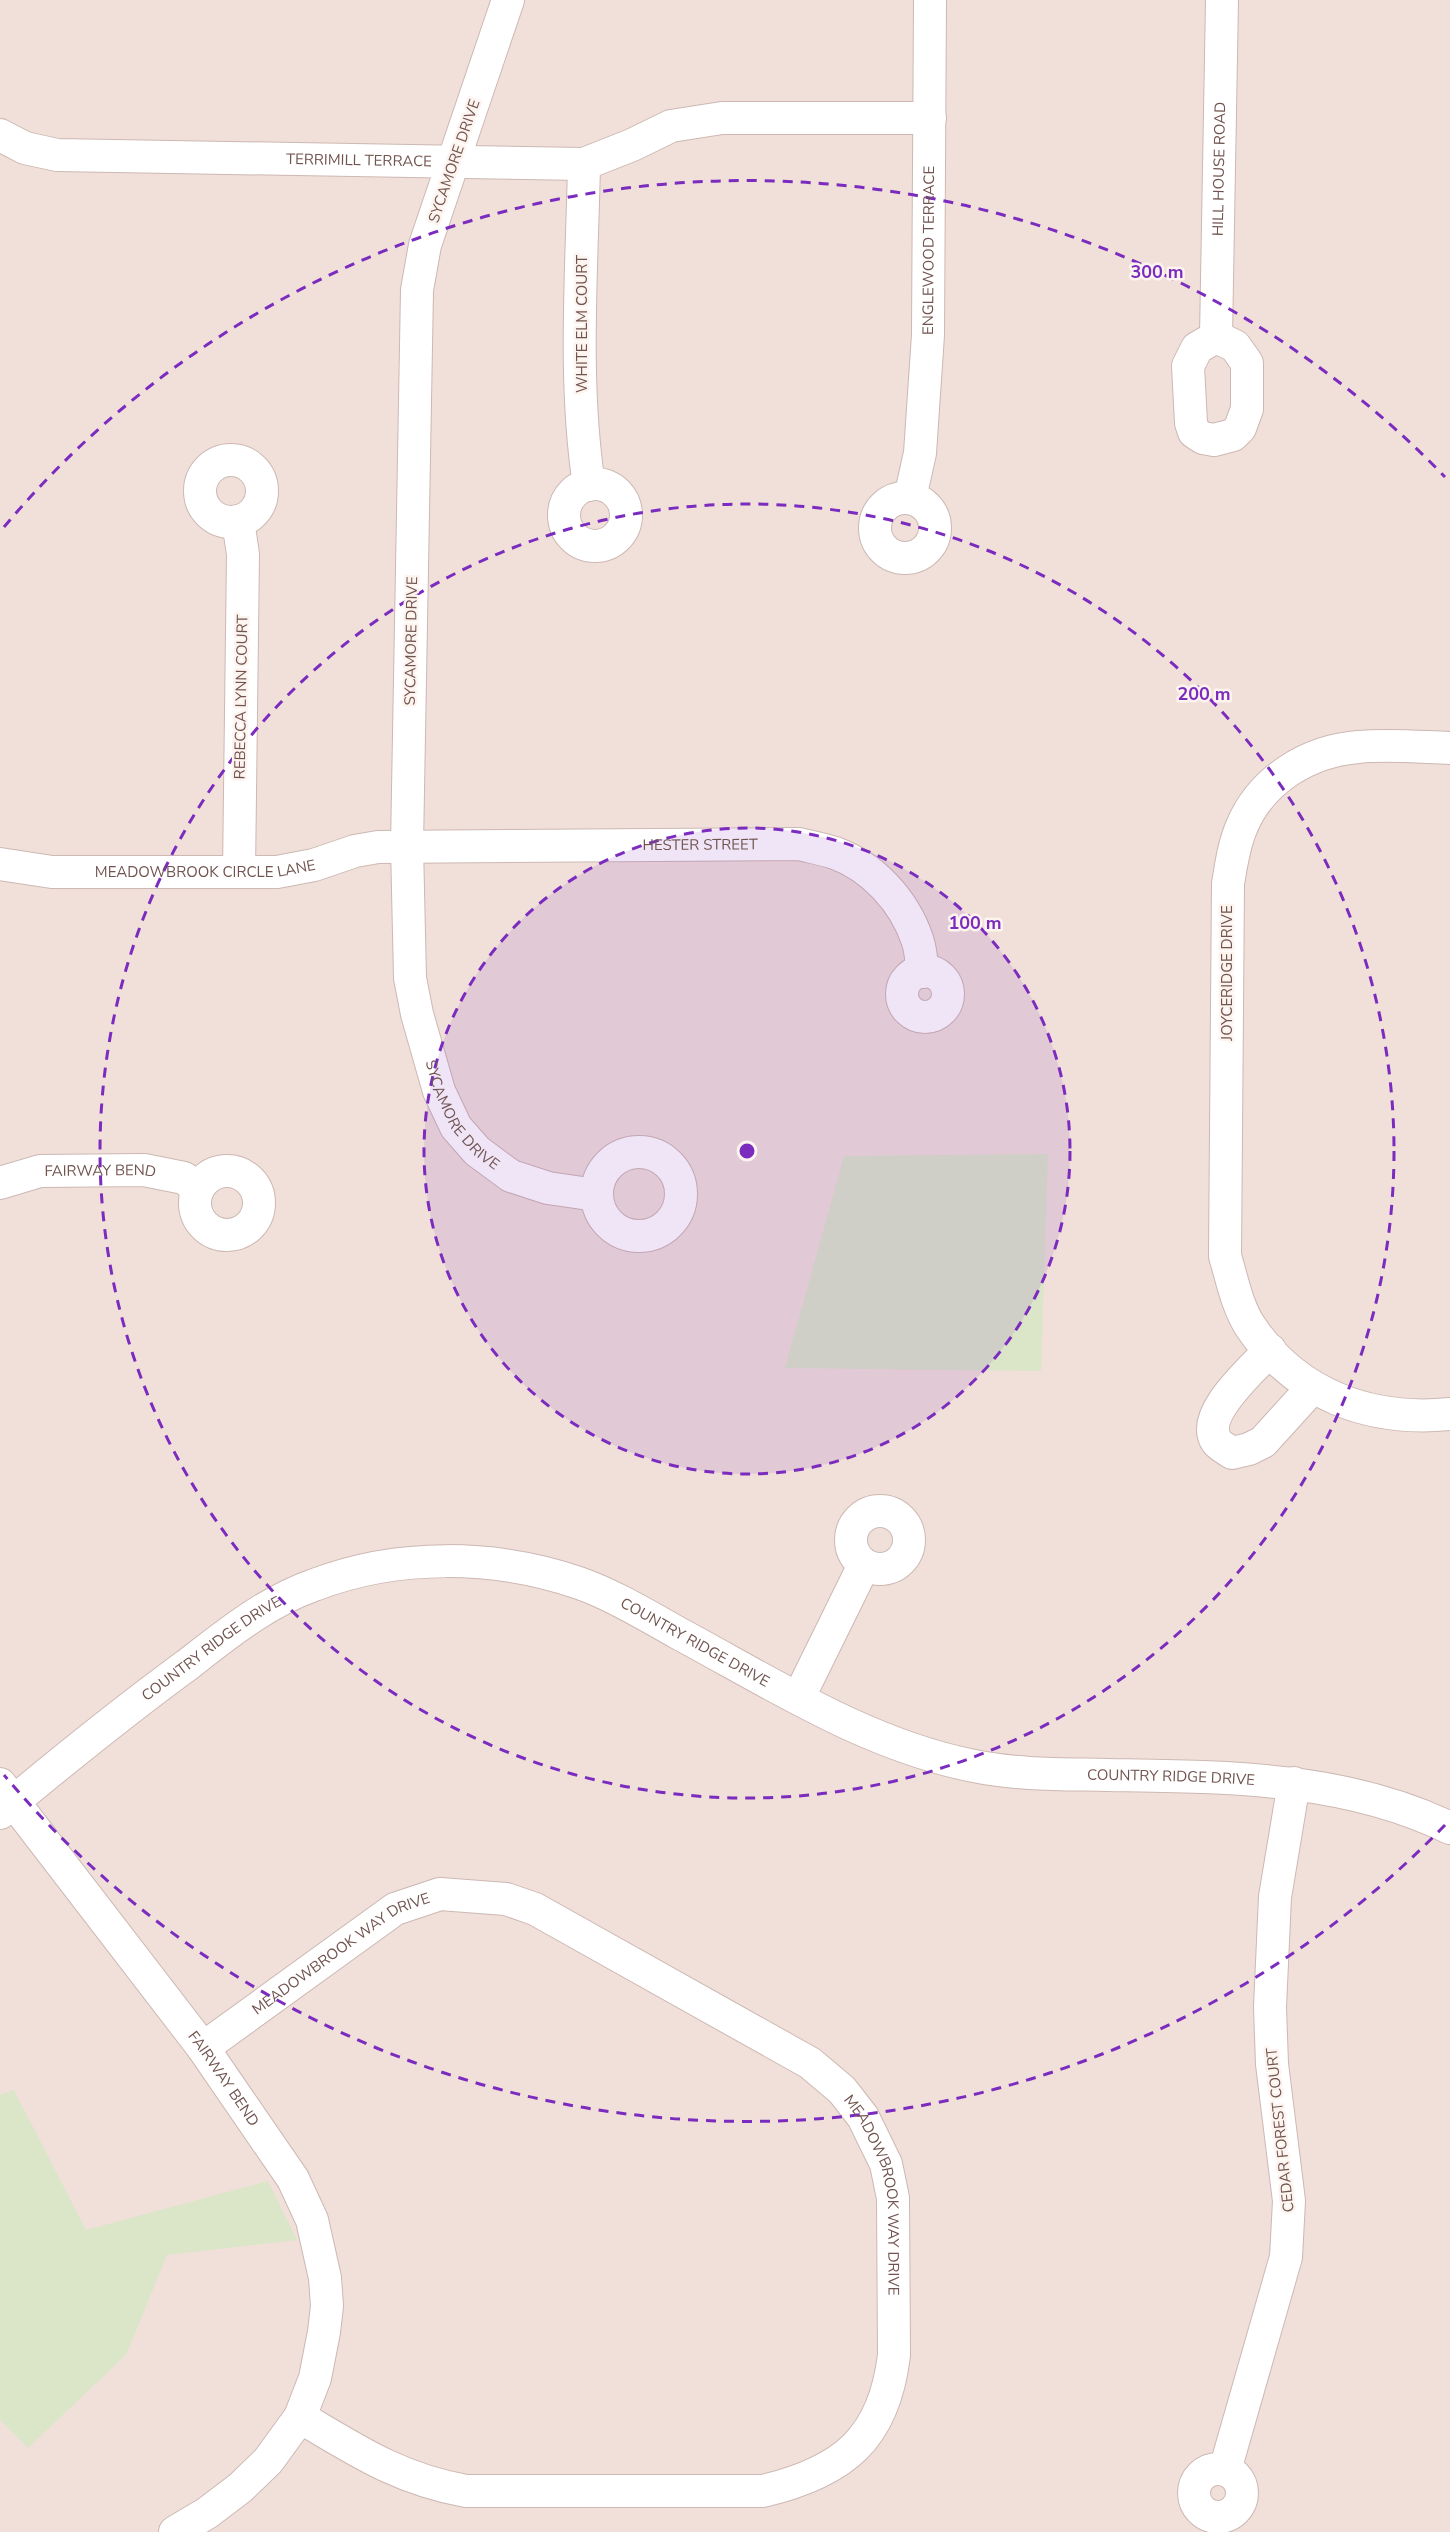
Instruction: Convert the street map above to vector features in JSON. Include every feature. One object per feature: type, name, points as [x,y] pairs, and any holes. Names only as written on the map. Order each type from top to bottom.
[{"type":"street","name":"SYCAMORE DRIVE","points":[[508,0],[425,245],[417,290],[407,846],[410,978],[417,1014],[439,1091],[456,1127],[477,1151],[511,1176],[548,1188],[596,1195]]},
{"type":"street","name":"ENGLEWOOD TERRACE","points":[[910,498],[921,453],[927,347],[930,0]]},
{"type":"street","name":"HILL HOUSE ROAD","points":[[1216,337],[1222,0]]},
{"type":"street","name":"TERRIMILL TERRACE","points":[[0,135],[25,148],[57,155],[584,164],[632,145],[671,126],[697,121],[722,118],[930,118]]},
{"type":"street","name":"WHITE ELM COURT","points":[[584,164],[581,385],[585,454],[590,485]]},
{"type":"street","name":"REBECCA LYNN COURT","points":[[238,521],[243,554],[239,872]]},
{"type":"street","name":"JOYCERIDGE DRIVE","points":[[1450,748],[1357,747],[1314,756],[1282,773],[1259,798],[1242,825],[1228,884],[1225,1256],[1250,1325],[1270,1350],[1312,1388],[1341,1401],[1377,1411],[1421,1417],[1450,1414]]},
{"type":"street","name":"HESTER STREET","points":[[407,846],[799,844],[837,854],[876,878],[892,893],[907,916],[918,940],[923,972]]},
{"type":"street","name":"MEADOWBROOK CIRCLE LANE","points":[[0,864],[52,872],[277,872],[314,865],[355,851],[407,846]]},
{"type":"street","name":"FAIRWAY BEND","points":[[0,1183],[40,1171],[144,1170],[184,1178],[198,1189]]},
{"type":"street","points":[[1270,1350],[1217,1408],[1212,1428],[1217,1443],[1232,1453],[1249,1449],[1263,1442],[1312,1388]]},
{"type":"street","name":"COUNTRY RIDGE DRIVE","points":[[4,1800],[241,1624],[277,1601],[315,1584],[398,1565],[472,1561],[519,1568],[582,1584],[638,1611],[853,1727],[894,1744],[971,1766],[1009,1773],[1248,1778],[1332,1789],[1428,1817],[1450,1828]]},
{"type":"street","points":[[798,1697],[864,1565]]},
{"type":"street","name":"CEDAR FOREST COURT","points":[[1225,2470],[1286,2257],[1289,2227],[1287,2177],[1272,2064],[1270,2007],[1275,1897],[1294,1784]]},
{"type":"street","name":"FAIRWAY BEND","points":[[4,1800],[203,2048],[293,2179],[312,2220],[325,2278],[327,2306],[315,2378],[300,2417],[267,2461],[240,2488],[207,2513],[175,2532]]},
{"type":"street","name":"MEADOWBROOK WAY DRIVE","points":[[203,2048],[395,1909],[440,1894],[506,1899],[535,1909],[810,2063],[842,2090],[863,2117],[886,2164],[893,2198],[894,2355],[885,2402],[877,2420],[863,2440],[839,2460],[794,2484],[763,2491],[466,2491],[432,2485],[380,2464],[300,2417]]},
{"type":"shaded area","points":[[0,0],[1450,0],[1450,2532],[0,2532]]},
{"type":"green space","points":[[1048,1154],[1041,1371],[785,1368],[844,1156]]},
{"type":"green space","points":[[14,2090],[86,2230],[268,2181],[297,2240],[167,2255],[126,2355],[28,2448],[0,2420],[0,2095]]}]
